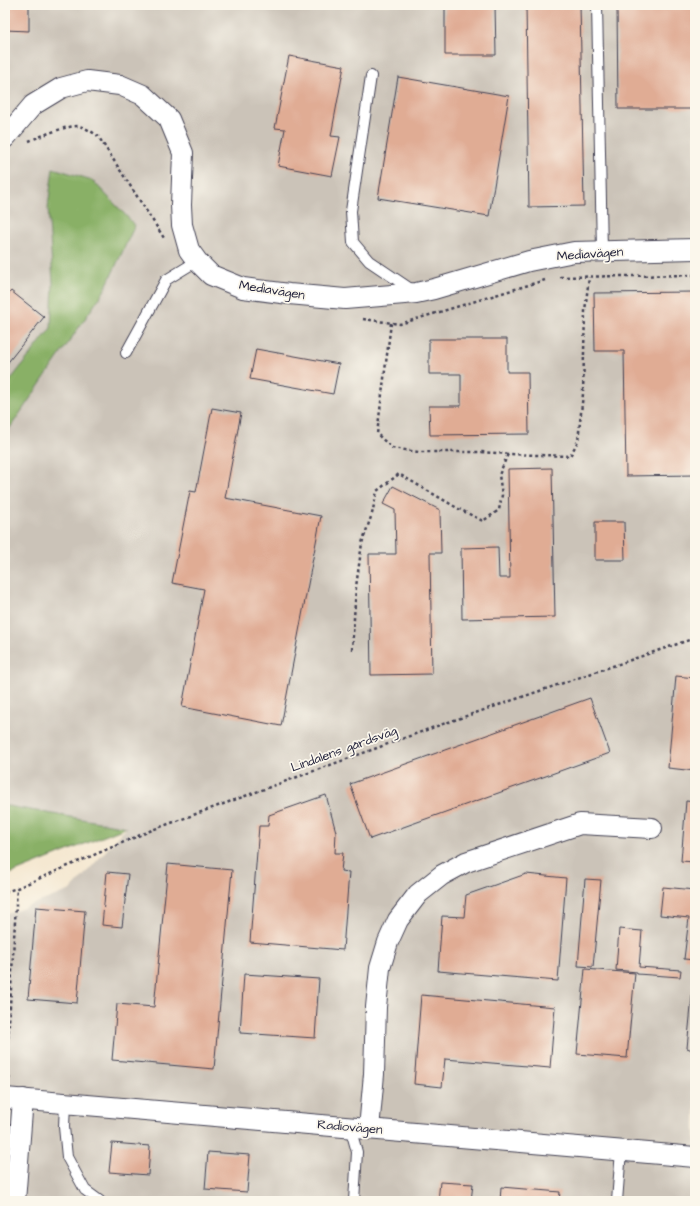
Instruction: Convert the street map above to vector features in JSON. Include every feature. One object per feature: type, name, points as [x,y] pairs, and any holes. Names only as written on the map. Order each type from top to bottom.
[{"type":"street","name":"Mediavägen","points":[[5,138],[33,105],[61,88],[88,81],[120,85],[143,95],[169,119],[183,153],[181,205],[182,225],[189,250],[197,261],[211,275],[243,288],[345,299],[416,293],[529,261],[574,252],[695,249]]},
{"type":"street","points":[[360,1128],[374,1074],[376,1007],[380,968],[388,942],[398,920],[418,894],[442,875],[466,862],[580,824],[652,828]]},
{"type":"street","points":[[14,1098],[15,1201]]},
{"type":"street","name":"Radiovägen","points":[[14,1098],[695,1157]]},
{"type":"lane","points":[[597,5],[602,251]]},
{"type":"lane","points":[[371,76],[351,211],[353,242],[369,261],[416,293]]},
{"type":"lane","points":[[126,353],[166,280],[197,261]]},
{"type":"lane","points":[[65,1103],[64,1127],[67,1157],[85,1190],[100,1201]]},
{"type":"lane","points":[[354,1201],[360,1128]]},
{"type":"lane","points":[[617,1201],[621,1151]]},
{"type":"path","points":[[26,142],[78,126],[98,136],[167,243]]},
{"type":"path","points":[[556,277],[695,275]]},
{"type":"path","points":[[391,323],[377,434],[392,448],[418,452],[482,452],[570,456],[578,442],[583,394],[585,310],[589,276]]},
{"type":"path","points":[[360,319],[400,324],[548,279]]},
{"type":"path","points":[[352,650],[356,587],[362,543],[372,514],[377,491],[400,474],[459,509],[483,521],[499,510],[502,495],[499,475],[508,454]]},
{"type":"path","name":"Lindalens gårdsväg","points":[[5,892],[152,830],[440,725],[695,638]]},
{"type":"path","points":[[14,1098],[6,1073],[17,888]]},
{"type":"shaded area","points":[[5,5],[695,5],[695,1201],[5,1201],[5,915],[71,890],[127,827],[5,806]]},
{"type":"green space","points":[[53,168],[92,180],[135,225],[104,291],[5,435],[5,387],[51,328],[53,283],[48,207]]},
{"type":"green space","points":[[5,806],[8,806],[127,827],[5,876]]},
{"type":"building","points":[[5,5],[29,5],[29,31],[5,30]]},
{"type":"building","points":[[445,5],[495,5],[496,55],[445,55]]},
{"type":"building","points":[[526,5],[580,5],[584,206],[529,207]]},
{"type":"building","points":[[617,5],[695,5],[695,109],[618,109]]},
{"type":"building","points":[[289,56],[344,66],[331,136],[340,137],[332,176],[278,166],[285,129],[275,128]]},
{"type":"building","points":[[398,77],[509,96],[489,216],[378,198]]},
{"type":"building","points":[[11,291],[44,317],[5,366],[5,298]]},
{"type":"building","points":[[695,292],[695,475],[626,476],[624,351],[595,351],[594,293]]},
{"type":"building","points":[[429,339],[507,339],[507,372],[528,372],[529,434],[430,435],[429,406],[461,406],[461,374],[429,374]]},
{"type":"building","points":[[256,349],[339,364],[333,394],[250,379]]},
{"type":"building","points":[[212,408],[241,413],[225,498],[321,516],[281,726],[182,707],[204,589],[172,583],[190,491],[196,492]]},
{"type":"building","points":[[552,468],[555,617],[462,619],[461,548],[498,547],[499,578],[510,578],[508,469]]},
{"type":"building","points":[[393,486],[440,510],[441,553],[430,553],[432,674],[371,675],[369,554],[396,554],[395,510],[383,504]]},
{"type":"building","points":[[595,522],[624,522],[625,560],[595,560]]},
{"type":"building","points":[[676,676],[695,678],[695,771],[668,768]]},
{"type":"building","points":[[590,698],[610,753],[370,839],[350,784]]},
{"type":"building","points":[[326,795],[336,832],[335,853],[343,853],[341,871],[349,872],[343,950],[250,942],[259,826],[268,826],[269,815]]},
{"type":"building","points":[[686,801],[695,802],[695,862],[681,861]]},
{"type":"building","points":[[168,864],[232,870],[214,1069],[112,1060],[117,1004],[154,1007]]},
{"type":"building","points":[[107,872],[128,874],[122,927],[102,925]]},
{"type":"building","points":[[526,874],[566,878],[558,981],[438,971],[442,916],[464,917],[466,895]]},
{"type":"building","points":[[585,879],[601,880],[593,967],[578,966]]},
{"type":"building","points":[[663,887],[695,890],[695,960],[684,959],[689,918],[660,915]]},
{"type":"building","points":[[36,907],[85,911],[77,1003],[28,999]]},
{"type":"building","points":[[619,929],[642,931],[639,967],[681,970],[680,977],[637,974],[637,972],[616,970]]},
{"type":"building","points":[[585,969],[635,973],[627,1058],[577,1054]]},
{"type":"building","points":[[244,974],[319,979],[315,1038],[240,1033]]},
{"type":"building","points":[[695,976],[695,1051],[687,1048]]},
{"type":"building","points":[[421,995],[555,1007],[550,1068],[445,1059],[442,1087],[414,1084]]},
{"type":"building","points":[[112,1143],[150,1146],[148,1175],[109,1172]]},
{"type":"building","points":[[208,1152],[250,1155],[247,1192],[205,1189]]},
{"type":"building","points":[[440,1182],[473,1184],[471,1201],[438,1201]]},
{"type":"building","points":[[501,1187],[560,1192],[559,1201],[500,1201]]}]
